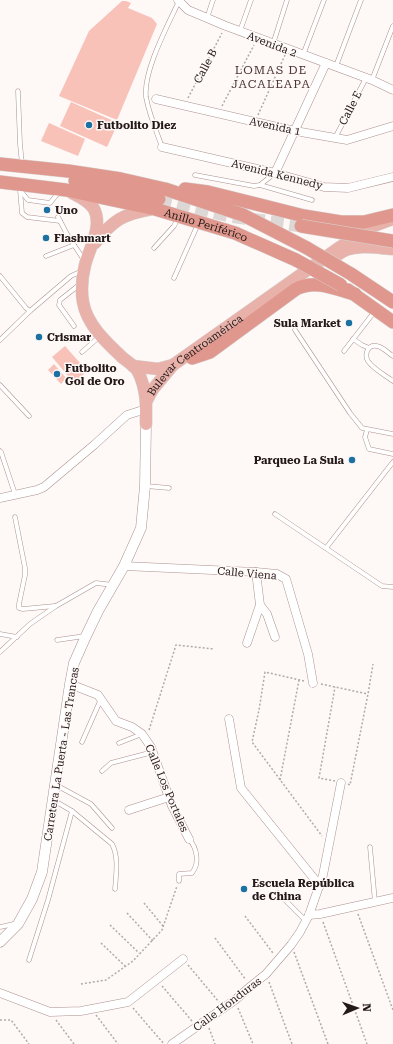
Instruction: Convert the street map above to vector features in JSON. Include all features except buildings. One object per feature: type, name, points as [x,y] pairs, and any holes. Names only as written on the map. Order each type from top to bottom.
[{"type":"highway","name":"Anillo Periférico","points":[[0,164],[68,171],[113,178],[160,199],[179,216],[235,233],[296,260],[355,294],[393,322]]},
{"type":"highway","points":[[0,176],[26,175],[65,179],[160,199],[187,189],[208,192],[304,216],[341,222],[364,222],[393,215]]},
{"type":"highway","name":"Anillo Periférico","points":[[0,182],[17,187],[63,189],[160,199],[242,215],[306,248],[351,274],[393,302]]},
{"type":"highway","points":[[301,226],[393,241]]},
{"type":"highway","points":[[192,358],[210,352],[296,289],[303,286],[315,284],[322,285],[355,294]]},
{"type":"main road","points":[[63,189],[89,203],[94,210],[97,219],[97,228],[84,272],[82,293],[84,310],[90,322],[101,335],[137,371],[141,380],[146,406]]},
{"type":"main road","points":[[90,249],[108,227],[119,219],[160,199]]},
{"type":"main road","name":"Bulevar Centroamérica","points":[[146,424],[146,406],[153,389],[173,365],[340,247],[374,226],[393,219]]},
{"type":"main road","name":"Bulevar Centroamérica","points":[[146,424],[151,404],[163,383],[177,369],[192,358],[298,285],[344,251],[359,248],[393,249]]},
{"type":"main road","points":[[133,366],[158,369],[173,365]]},
{"type":"street","name":"Avenida 2","points":[[178,1],[188,10],[226,26],[369,79],[393,90]]},
{"type":"street","points":[[275,173],[326,63]]},
{"type":"street","name":"Avenida 1","points":[[156,99],[295,131],[347,140],[393,126]]},
{"type":"street","name":"Avenida Kennedy","points":[[162,147],[275,173],[324,187],[348,188],[393,177]]},
{"type":"street","points":[[0,498],[37,490],[44,487],[127,415],[146,406]]},
{"type":"street","name":"Carretera La Puerta - Las Trancas","points":[[0,942],[18,924],[32,899],[42,872],[74,663],[98,611],[124,566],[141,528],[145,486],[146,424]]},
{"type":"street","name":"Calle Viena","points":[[124,566],[256,572],[277,574],[286,579],[308,654],[313,683]]},
{"type":"street","points":[[247,643],[260,606],[256,572]]},
{"type":"street","points":[[260,606],[267,614],[274,637]]},
{"type":"street","name":"Calle Los Portales","points":[[70,684],[98,695],[116,721],[132,727],[144,736],[153,752],[169,797],[189,839]]},
{"type":"street","points":[[229,719],[241,788],[320,886]]},
{"type":"street","name":"Calle Honduras","points":[[172,1044],[235,1000],[266,974],[291,945],[307,918],[320,886],[330,846],[341,783]]},
{"type":"street","points":[[129,810],[169,797]]},
{"type":"street","points":[[307,918],[393,898]]},
{"type":"street","points":[[0,993],[50,1012],[81,1012],[128,1002],[183,959]]},
{"type":"lane","points":[[207,18],[213,0]]},
{"type":"lane","points":[[240,31],[251,0]]},
{"type":"lane","points":[[273,44],[287,0]]},
{"type":"lane","points":[[303,55],[324,0]]},
{"type":"lane","points":[[336,67],[361,0]]},
{"type":"lane","points":[[162,147],[149,109],[146,95],[146,84],[150,66],[178,1]]},
{"type":"lane","name":"Calle E","points":[[335,138],[369,79],[393,26]]},
{"type":"lane","points":[[18,91],[20,144],[23,167]]},
{"type":"lane","points":[[260,185],[275,173]]},
{"type":"lane","points":[[195,175],[254,186],[260,185],[312,200]]},
{"type":"lane","points":[[17,187],[28,200],[51,204],[63,189]]},
{"type":"lane","points":[[17,187],[22,213],[27,217],[59,219],[74,245],[84,272]]},
{"type":"lane","points":[[154,248],[174,226],[179,216]]},
{"type":"lane","points":[[174,278],[199,222]]},
{"type":"lane","points":[[46,256],[74,245]]},
{"type":"lane","points":[[0,340],[30,311],[71,276],[79,272],[84,272]]},
{"type":"lane","points":[[74,326],[59,305],[60,300],[84,272]]},
{"type":"lane","points":[[0,276],[30,311]]},
{"type":"lane","points":[[344,351],[376,309]]},
{"type":"lane","points":[[295,330],[350,413],[362,428],[393,434]]},
{"type":"lane","points":[[82,352],[101,335]]},
{"type":"lane","points":[[353,339],[369,348],[376,345],[379,346],[393,356]]},
{"type":"lane","points":[[369,348],[367,352],[368,361],[371,365],[393,381]]},
{"type":"lane","points":[[0,385],[29,416]]},
{"type":"lane","points":[[367,430],[365,437],[369,449],[393,454]]},
{"type":"lane","points":[[0,451],[2,452],[15,494]]},
{"type":"lane","points":[[326,548],[393,462]]},
{"type":"lane","points":[[145,486],[169,488]]},
{"type":"lane","points":[[275,514],[382,586],[393,587]]},
{"type":"lane","points":[[15,517],[25,568],[19,608],[23,609],[56,606]]},
{"type":"lane","points":[[0,652],[30,624],[56,606],[90,586],[96,584],[113,585]]},
{"type":"lane","points":[[0,634],[17,637]]},
{"type":"lane","points":[[57,640],[86,636]]},
{"type":"lane","points":[[82,742],[101,698]]},
{"type":"lane","points":[[119,743],[144,736]]},
{"type":"lane","points":[[102,771],[111,763],[153,752]]},
{"type":"lane","points":[[55,785],[91,804],[112,828]]},
{"type":"lane","points":[[53,800],[72,811],[112,844],[115,850],[115,889]]},
{"type":"lane","points":[[29,960],[48,900],[72,811]]},
{"type":"lane","points":[[179,881],[179,874],[192,873],[197,862],[196,852],[189,839]]},
{"type":"lane","points":[[370,847],[375,902]]},
{"type":"lane","points":[[278,893],[307,918]]},
{"type":"lane","points":[[0,927],[18,924]]},
{"type":"path","name":"Calle B","points":[[184,106],[226,26]]},
{"type":"path","points":[[219,113],[258,38]]},
{"type":"path","points":[[255,122],[288,50]]},
{"type":"path","points":[[144,736],[176,645],[214,649]]},
{"type":"path","points":[[336,687],[319,778],[350,784],[373,664]]},
{"type":"path","points":[[264,672],[259,710],[252,742],[330,846]]},
{"type":"path","points":[[280,781],[299,680]]},
{"type":"path","points":[[82,984],[106,980],[140,954],[164,927],[179,881]]},
{"type":"path","points":[[144,903],[164,927]]},
{"type":"path","points":[[355,907],[393,1010]]},
{"type":"path","points":[[127,913],[152,941]]},
{"type":"path","points":[[320,914],[367,1044]]},
{"type":"path","points":[[245,916],[278,959]]},
{"type":"path","points":[[110,925],[140,954]]},
{"type":"path","points":[[215,938],[251,986]]},
{"type":"path","points":[[101,943],[126,966]]},
{"type":"path","points":[[291,945],[328,1044]]},
{"type":"path","points":[[183,959],[224,1008]]},
{"type":"path","points":[[266,974],[292,1044]]},
{"type":"path","points":[[157,979],[197,1027]]},
{"type":"path","points":[[235,1000],[253,1044]]},
{"type":"path","points":[[128,1002],[164,1044]]},
{"type":"path","points":[[92,1009],[118,1044]]},
{"type":"path","points":[[50,1012],[74,1044]]},
{"type":"path","points":[[0,1020],[11,1020],[29,1044]]},
{"type":"path","points":[[206,1021],[215,1044]]},
{"type":"shaded area","points":[[122,1],[131,3],[128,8],[152,18],[157,24],[117,120],[59,96],[89,31]]},
{"type":"shaded area","name":"Futbolito Diez","points":[[71,102],[118,123],[107,147],[60,126]]},
{"type":"shaded area","name":"Futbolito Diez","points":[[49,123],[85,139],[78,156],[41,141]]},
{"type":"shaded area","points":[[65,346],[87,371],[74,383],[52,357]]},
{"type":"shaded area","name":"Futbolito Gol de Oro","points":[[54,364],[66,378],[61,384],[48,370]]},
{"type":"tunnel","points":[[159,199],[229,216],[301,226]]},
{"type":"place","name":"Futbolito Diez","points":[[89,125]]},
{"type":"place","name":"Uno","points":[[47,210]]},
{"type":"place","name":"Flashmart","points":[[46,238]]},
{"type":"place","name":"Sula Market","points":[[349,323]]},
{"type":"place","name":"Crismar","points":[[39,337]]},
{"type":"place","name":"Futbolito Gol de Oro","points":[[57,374]]},
{"type":"place","name":"Parqueo La Sula","points":[[352,460]]},
{"type":"place","name":"Escuela República de China","points":[[244,889]]},
{"type":"district","name":"LOMAS DE JACALEAPA","points":[[271,77]]}]
